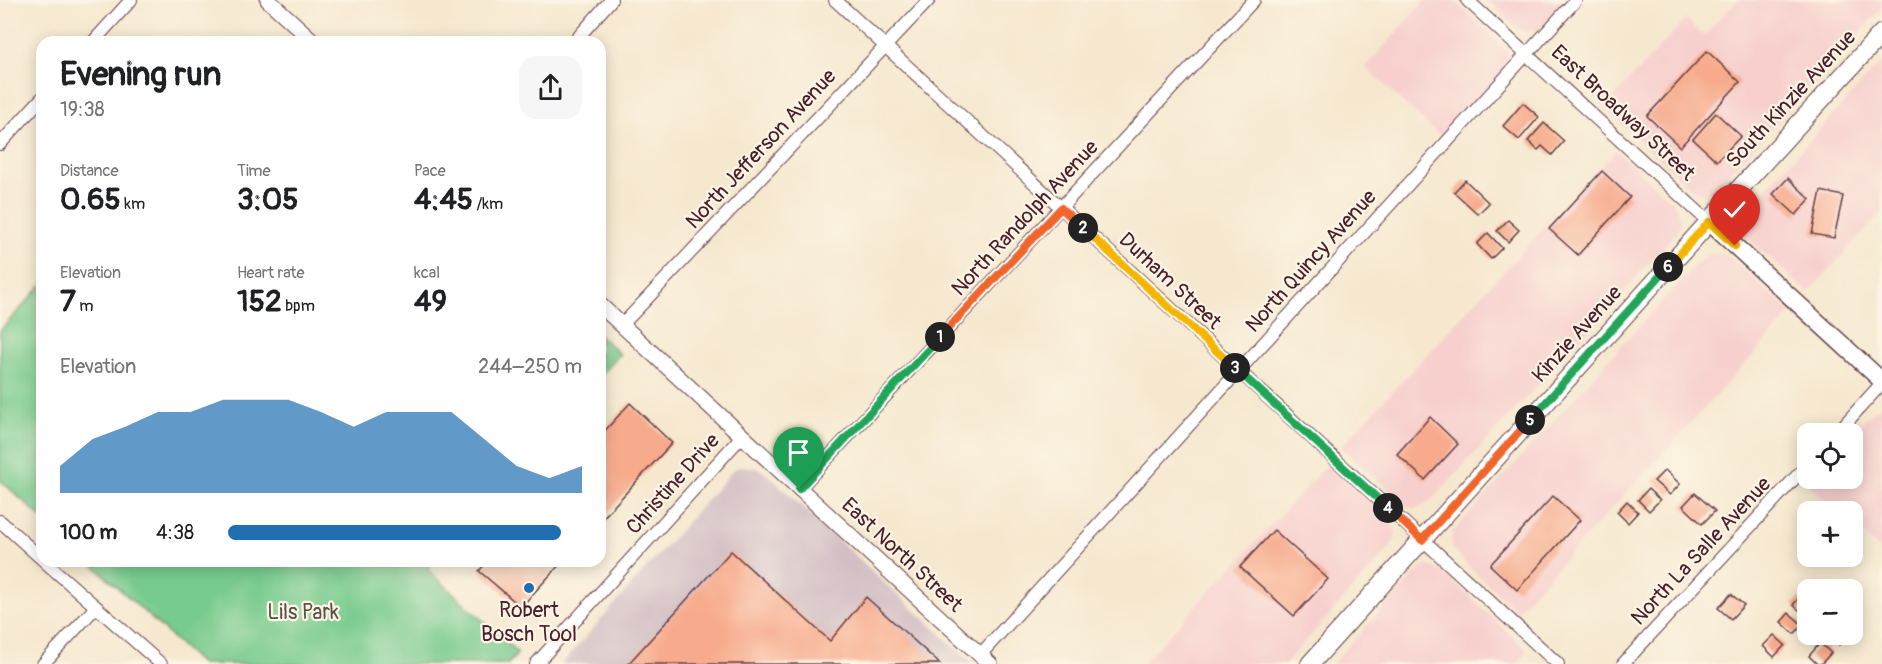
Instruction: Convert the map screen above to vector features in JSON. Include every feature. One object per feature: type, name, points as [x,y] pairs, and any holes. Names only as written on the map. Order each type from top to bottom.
[{"type":"main road","name":"South Kinzie Avenue","points":[[1709,222],[1882,33]]},
{"type":"main road","name":"East Broadway Street","points":[[1709,222],[1882,382]]},
{"type":"main road","name":"Kinzie Avenue","points":[[1310,664],[1709,222]]},
{"type":"street","points":[[98,36],[131,0]]},
{"type":"street","points":[[579,36],[612,0]]},
{"type":"street","name":"Durham Street","points":[[835,0],[1558,664]]},
{"type":"street","name":"North Jefferson Avenue","points":[[622,325],[929,0]]},
{"type":"street","name":"North Randolph Avenue","points":[[799,489],[1254,0]]},
{"type":"street","name":"East Broadway Street","points":[[1467,0],[1709,222]]},
{"type":"street","name":"North Quincy Avenue","points":[[985,659],[1238,370],[1576,0]]},
{"type":"street","points":[[273,2],[308,36]]},
{"type":"street","points":[[0,144],[36,105]]},
{"type":"street","name":"East North Street","points":[[606,310],[985,659]]},
{"type":"street","points":[[1846,423],[1882,382]]},
{"type":"street","name":"Christine Drive","points":[[536,664],[742,436]]},
{"type":"street","name":"North La Salle Avenue","points":[[1623,664],[1797,476]]},
{"type":"street","points":[[0,521],[36,554]]},
{"type":"street","points":[[51,567],[161,664]]},
{"type":"street","points":[[43,664],[96,607]]},
{"type":"shaded area","points":[[1426,0],[1453,0],[1498,41],[1509,55],[1506,69],[1442,138],[1365,67]]},
{"type":"shaded area","points":[[1487,0],[1568,0],[1541,29],[1527,32],[1519,29]]},
{"type":"shaded area","points":[[1737,0],[1882,0],[1882,8],[1718,186],[1702,193],[1690,188],[1604,107],[1686,19],[1704,36]]},
{"type":"shaded area","points":[[1882,61],[1882,212],[1808,293],[1746,237],[1741,231],[1740,223],[1743,214]]},
{"type":"shaded area","points":[[1616,150],[1676,206],[1681,222],[1678,231],[1435,497],[1421,507],[1415,509],[1407,507],[1341,447]]},
{"type":"shaded area","points":[[1719,253],[1728,256],[1792,313],[1517,611],[1453,549],[1451,540],[1454,531],[1696,264],[1709,254]]},
{"type":"shaded area","points":[[1882,407],[1882,551],[1863,534],[1863,501],[1827,501],[1813,489],[1863,489],[1862,423],[1873,411]]},
{"type":"shaded area","points":[[1328,464],[1393,525],[1396,533],[1390,548],[1285,664],[1142,664]]},
{"type":"shaded area","points":[[742,466],[760,469],[769,476],[973,664],[562,664],[734,469]]},
{"type":"shaded area","points":[[1427,565],[1443,572],[1528,651],[1516,664],[1332,664],[1420,569]]},
{"type":"green space","points":[[36,292],[36,513],[0,480],[0,331]]},
{"type":"green space","points":[[606,341],[620,354],[606,369]]},
{"type":"green space","name":"Lils Park","points":[[96,567],[428,567],[427,569],[518,653],[508,664],[201,664]]},
{"type":"building","points":[[1707,51],[1740,82],[1680,147],[1647,116]]},
{"type":"building","points":[[1523,103],[1539,117],[1519,140],[1503,126]]},
{"type":"building","points":[[1716,113],[1741,136],[1717,161],[1693,139]]},
{"type":"building","points":[[1544,123],[1564,141],[1552,155],[1542,146],[1538,150],[1528,141]]},
{"type":"building","points":[[1602,171],[1630,197],[1578,255],[1549,229]]},
{"type":"building","points":[[1788,178],[1810,199],[1796,215],[1773,194]]},
{"type":"building","points":[[1465,180],[1489,203],[1478,214],[1454,192]]},
{"type":"building","points":[[1821,191],[1843,196],[1834,238],[1812,234]]},
{"type":"building","points":[[1508,220],[1519,230],[1508,242],[1497,231]]},
{"type":"building","points":[[1488,233],[1502,248],[1491,259],[1477,244]]},
{"type":"building","points":[[630,403],[672,443],[606,514],[606,429]]},
{"type":"building","points":[[1430,417],[1458,444],[1425,480],[1397,454]]},
{"type":"building","points":[[1665,470],[1680,484],[1670,495],[1654,481]]},
{"type":"building","points":[[1648,489],[1660,500],[1649,511],[1638,500]]},
{"type":"building","points":[[1695,493],[1715,511],[1702,524],[1683,506]]},
{"type":"building","points":[[1553,496],[1580,520],[1517,590],[1490,565]]},
{"type":"building","points":[[1627,501],[1638,512],[1628,523],[1617,512]]},
{"type":"building","points":[[1274,530],[1328,579],[1294,616],[1240,567]]},
{"type":"building","points":[[731,551],[830,641],[866,597],[940,664],[628,664]]},
{"type":"building","points":[[483,567],[558,567],[521,607],[479,571]]},
{"type":"building","points":[[1731,594],[1744,605],[1731,619],[1718,608]]},
{"type":"building","points":[[1789,613],[1797,620],[1797,631],[1794,634],[1781,622]]},
{"type":"building","points":[[1774,635],[1785,645],[1774,657],[1763,646]]},
{"type":"building","points":[[1818,645],[1822,645],[1831,653],[1821,664],[1817,664],[1809,656]]},
{"type":"place","name":"Robert Bosch Tool","points":[[529,588]]},
{"type":"route","points":[[799,489],[1061,208],[1422,540],[1709,222],[1735,246]]}]
